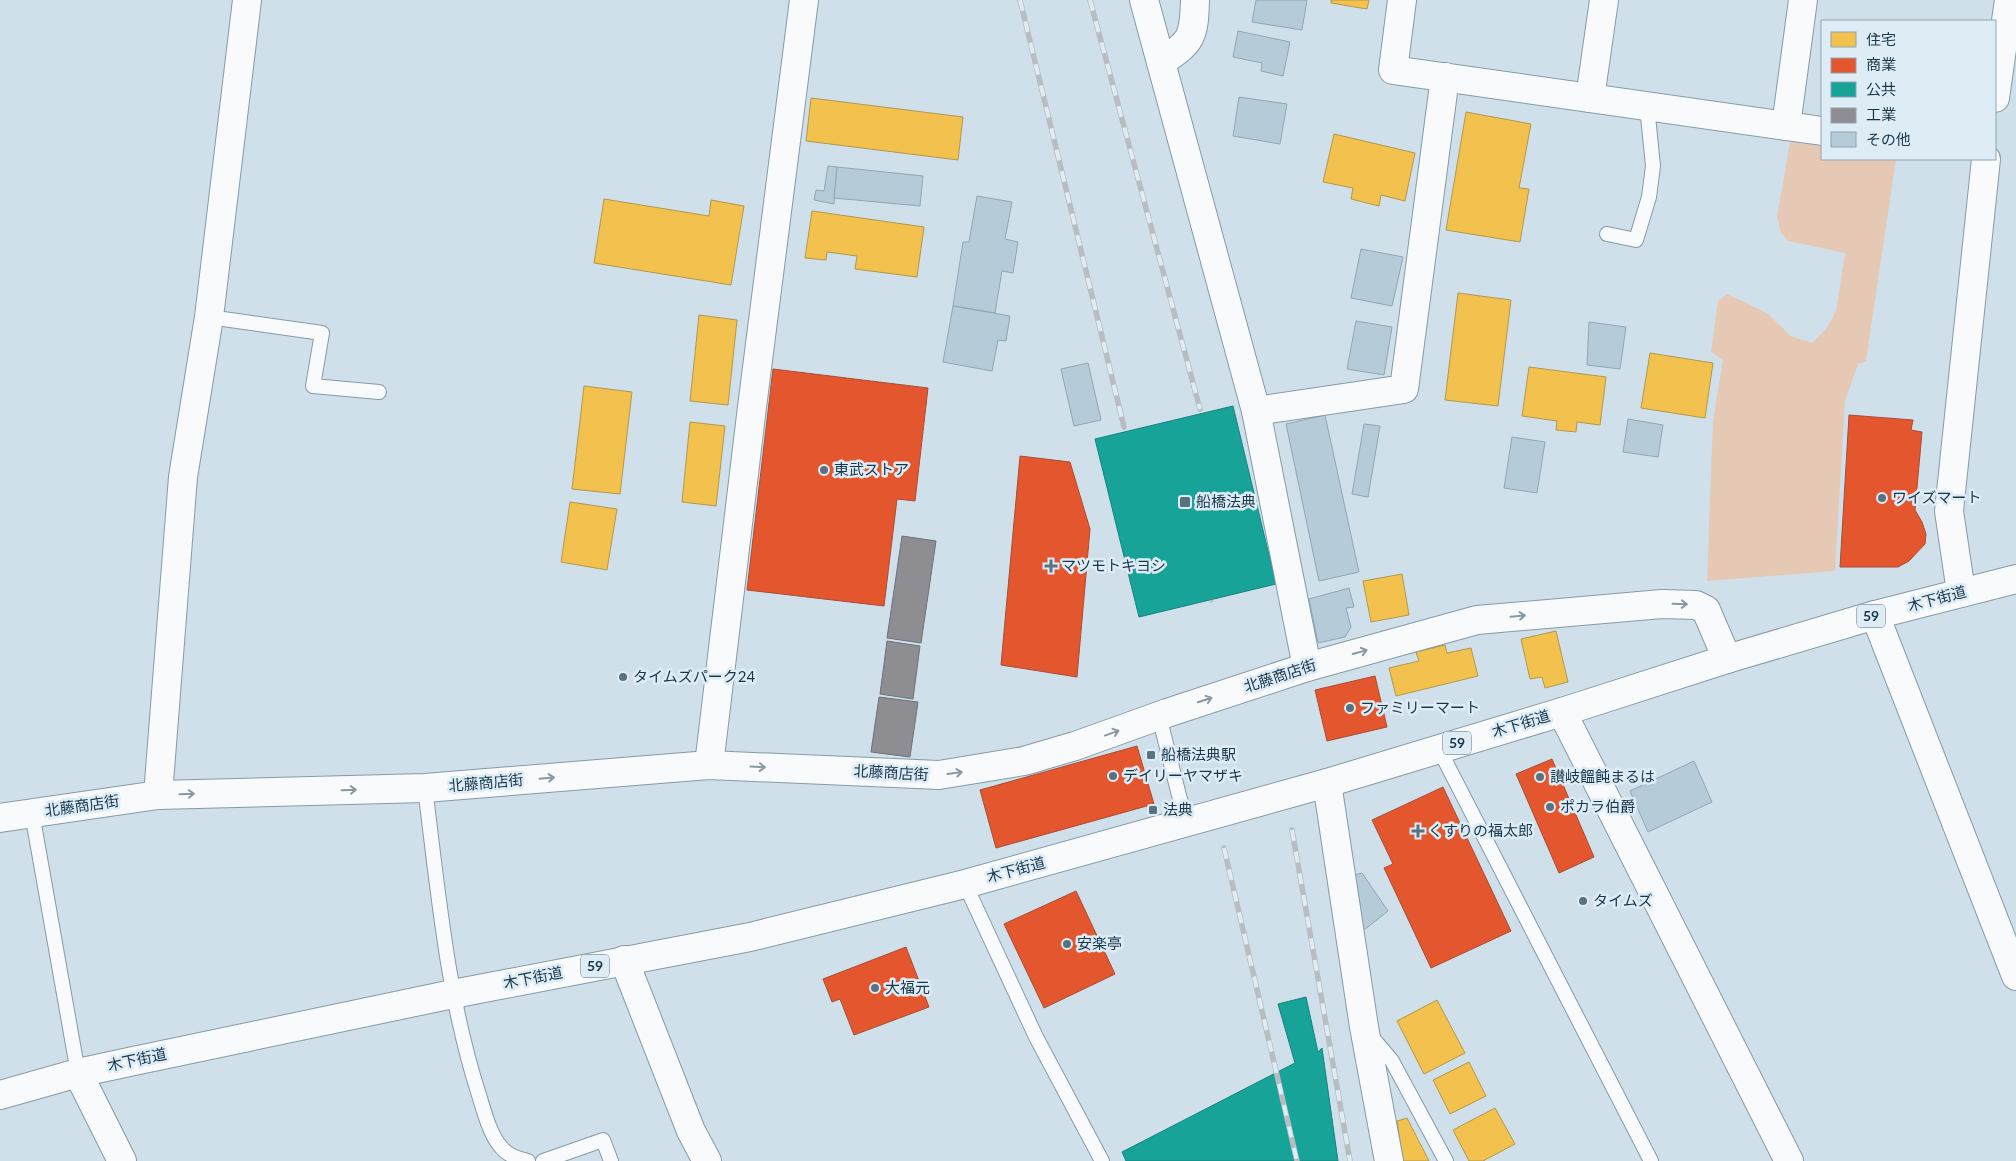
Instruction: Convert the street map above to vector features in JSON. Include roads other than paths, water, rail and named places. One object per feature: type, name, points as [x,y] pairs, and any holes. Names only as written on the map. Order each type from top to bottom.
[{"type":"street","points":[[158,795],[183,477],[209,317],[247,0]]},
{"type":"street","points":[[709,765],[804,0]]},
{"type":"street","points":[[1144,0],[1256,411],[1307,667]]},
{"type":"street","points":[[1161,62],[1184,47],[1191,36],[1195,19],[1195,0]]},
{"type":"street","points":[[1402,0],[1393,70],[1821,131]]},
{"type":"street","points":[[1590,98],[1604,0]]},
{"type":"street","points":[[1786,126],[1803,0]]},
{"type":"street","points":[[1996,91],[2009,0]]},
{"type":"street","points":[[1256,411],[1404,389],[1445,77]]},
{"type":"street","points":[[1961,592],[1949,512],[1986,160]]},
{"type":"street","name":"木下街道","points":[[0,1095],[78,1073],[453,994],[750,937],[965,884],[1186,824],[1562,712],[1727,659],[1875,615],[2016,579]]},
{"type":"street","name":"北藤商店街","points":[[0,818],[158,795],[425,788],[709,765],[939,775],[1024,761],[1075,746],[1307,667],[1477,620],[1681,604],[1696,605],[1706,610],[1727,659]]},
{"type":"street","points":[[1875,615],[2016,976]]},
{"type":"street","points":[[1562,712],[1789,1161]]},
{"type":"street","points":[[1327,782],[1364,1027],[1388,1161]]},
{"type":"street","points":[[624,960],[691,1131],[707,1161]]},
{"type":"street","points":[[78,1073],[122,1161]]},
{"type":"lane","points":[[1606,234],[1636,240],[1639,232],[1649,197],[1653,166],[1647,106]]},
{"type":"lane","points":[[209,317],[322,333],[313,386],[379,392]]},
{"type":"lane","points":[[1159,716],[1186,824]]},
{"type":"lane","points":[[1438,749],[1651,1161]]},
{"type":"lane","points":[[425,788],[453,994],[473,1077],[488,1122],[501,1148],[518,1159],[528,1161]]},
{"type":"lane","points":[[32,813],[78,1073]]},
{"type":"lane","points":[[965,884],[1036,1037],[1102,1161]]},
{"type":"lane","points":[[1364,1027],[1392,1060],[1446,1161]]},
{"type":"lane","points":[[543,1161],[603,1140],[611,1161]]},
{"type":"railway","points":[[1020,0],[1124,427]]},
{"type":"railway","points":[[1090,0],[1200,409]]},
{"type":"railway","points":[[1292,830],[1350,1161]]},
{"type":"railway","points":[[1224,848],[1297,1161]]},
{"type":"place","name":"東武ストア","points":[[824,470]]},
{"type":"place","name":"ワイズマート","points":[[1882,498]]},
{"type":"place","name":"船橋法典","points":[[1185,502]]},
{"type":"place","name":"マツモトキヨシ","points":[[1051,566]]},
{"type":"place","name":"タイムズパーク24","points":[[623,677]]},
{"type":"place","name":"ファミリーマート","points":[[1350,708]]},
{"type":"place","name":"船橋法典駅","points":[[1151,755]]},
{"type":"place","name":"デイリーヤマザキ","points":[[1113,776]]},
{"type":"place","name":"讃岐饂飩まるは","points":[[1540,777]]},
{"type":"place","name":"ポカラ伯爵","points":[[1550,807]]},
{"type":"place","name":"法典","points":[[1153,810]]},
{"type":"place","name":"くすりの福太郎","points":[[1418,831]]},
{"type":"place","name":"タイムズ","points":[[1583,901]]},
{"type":"place","name":"安楽亭","points":[[1067,944]]},
{"type":"place","name":"大福元","points":[[875,988]]}]
